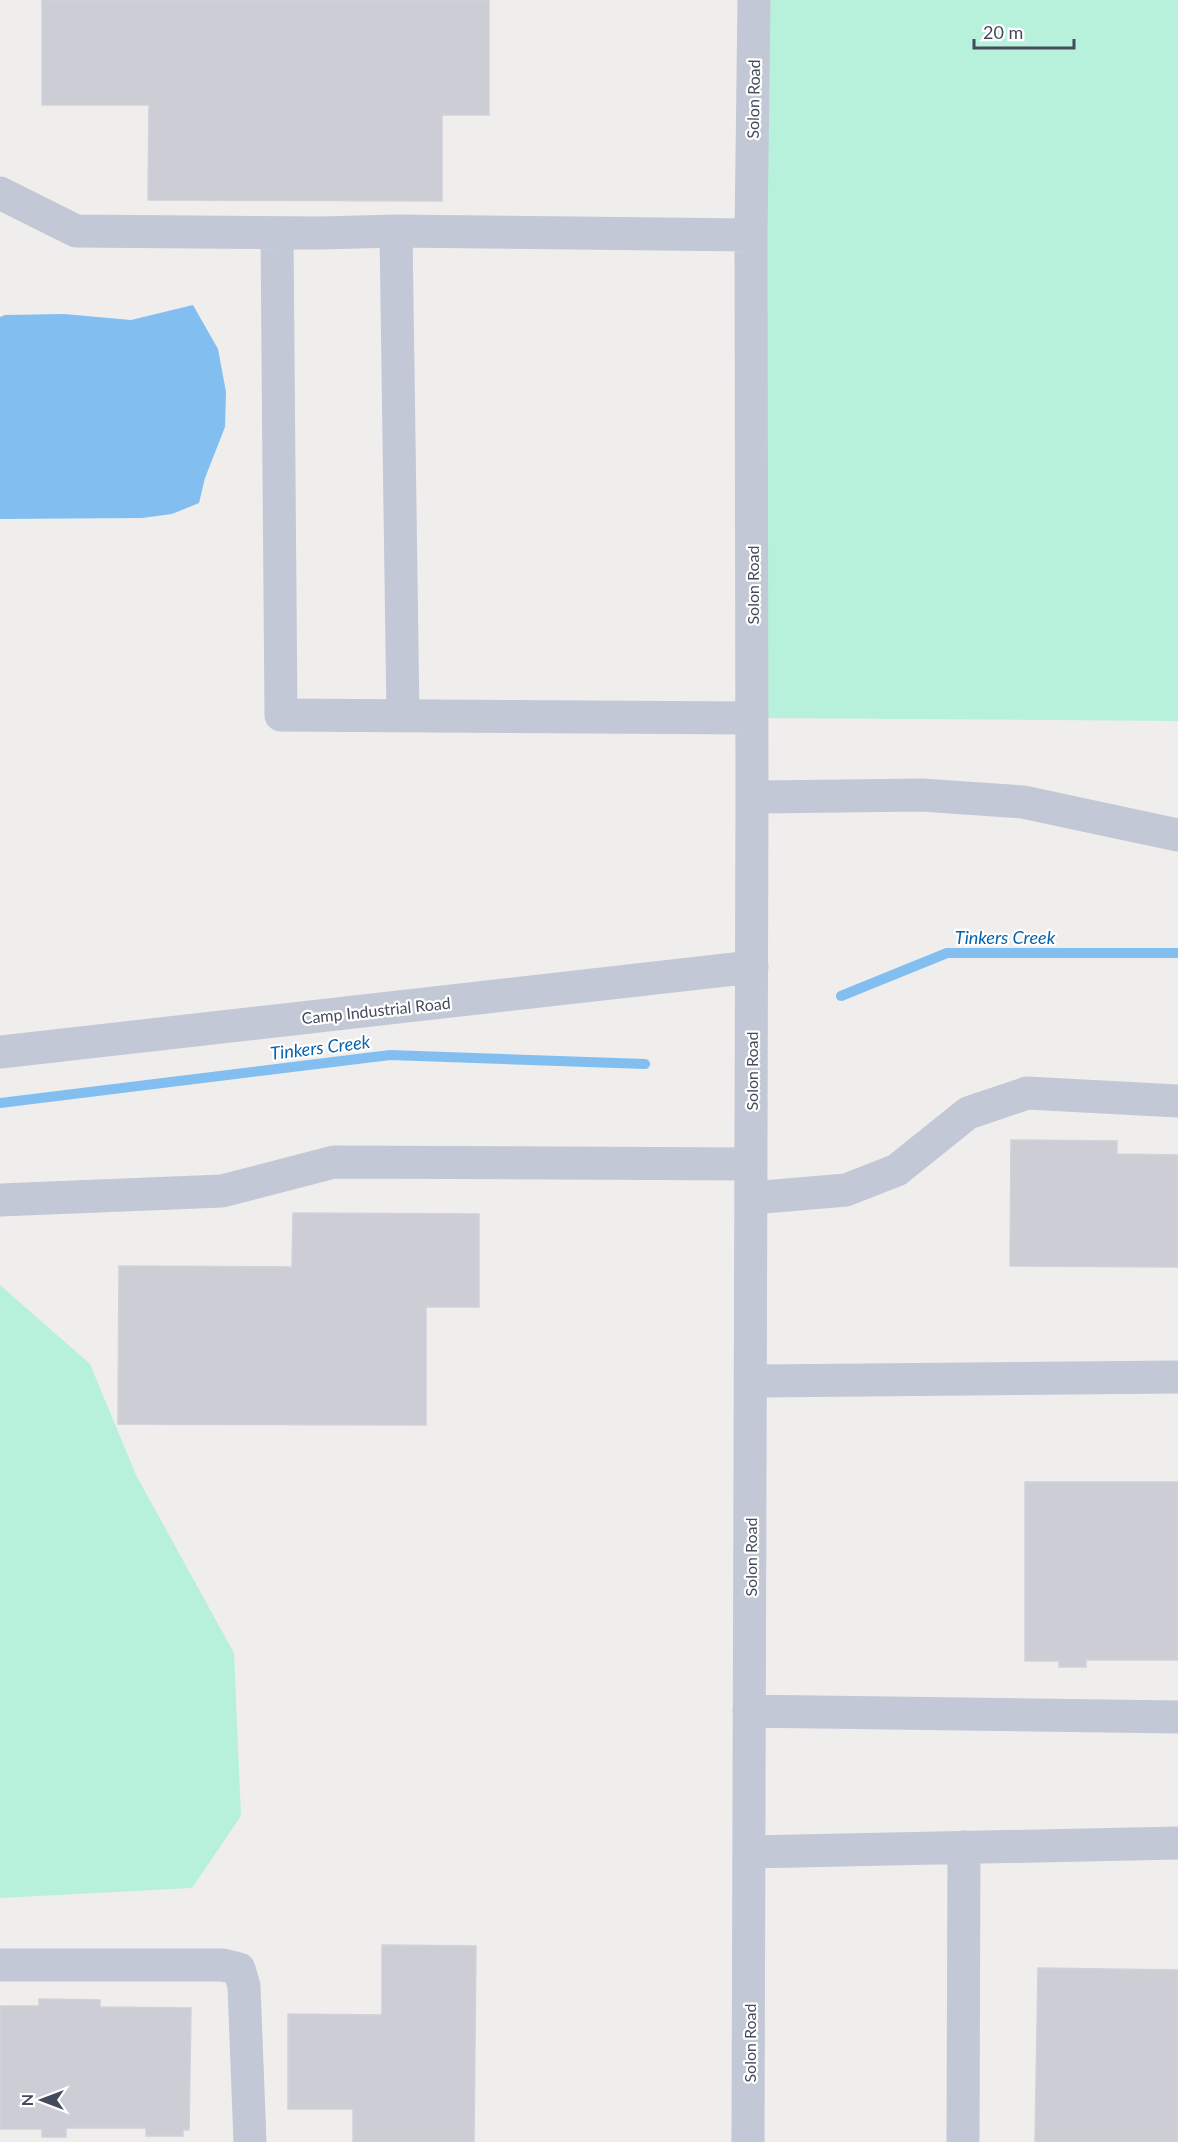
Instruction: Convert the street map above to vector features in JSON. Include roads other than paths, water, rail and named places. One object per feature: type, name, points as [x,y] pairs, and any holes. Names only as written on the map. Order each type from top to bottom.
[{"type":"street","name":"Solon Road","points":[[748,2142],[752,967],[751,235],[754,0]]},
{"type":"street","points":[[0,193],[76,231],[277,233],[396,231],[751,235]]},
{"type":"street","points":[[396,231],[403,716]]},
{"type":"street","points":[[277,233],[281,715],[752,718]]},
{"type":"street","points":[[752,797],[922,795],[1023,802],[1178,835]]},
{"type":"street","name":"Camp Industrial Road","points":[[0,1052],[752,967]]},
{"type":"street","points":[[751,1198],[846,1190],[897,1170],[968,1113],[1026,1093],[1178,1101]]},
{"type":"street","points":[[0,1200],[222,1191],[334,1162],[751,1164]]},
{"type":"street","points":[[751,1381],[1178,1377]]},
{"type":"street","points":[[749,1712],[1178,1716]]},
{"type":"street","points":[[749,1852],[1178,1843]]},
{"type":"street","points":[[963,2142],[964,1847]]},
{"type":"street","points":[[0,1965],[223,1965],[239,1969],[244,1986],[250,2142]]},
{"type":"water","points":[[193,305],[218,349],[226,392],[225,427],[205,478],[199,503],[172,514],[142,518],[0,519],[0,317],[64,314],[131,320]]},
{"type":"waterway","name":"Tinkers Creek","points":[[841,996],[947,953],[1178,953]]},
{"type":"waterway","name":"Tinkers Creek","points":[[0,1103],[390,1055],[645,1064]]}]
